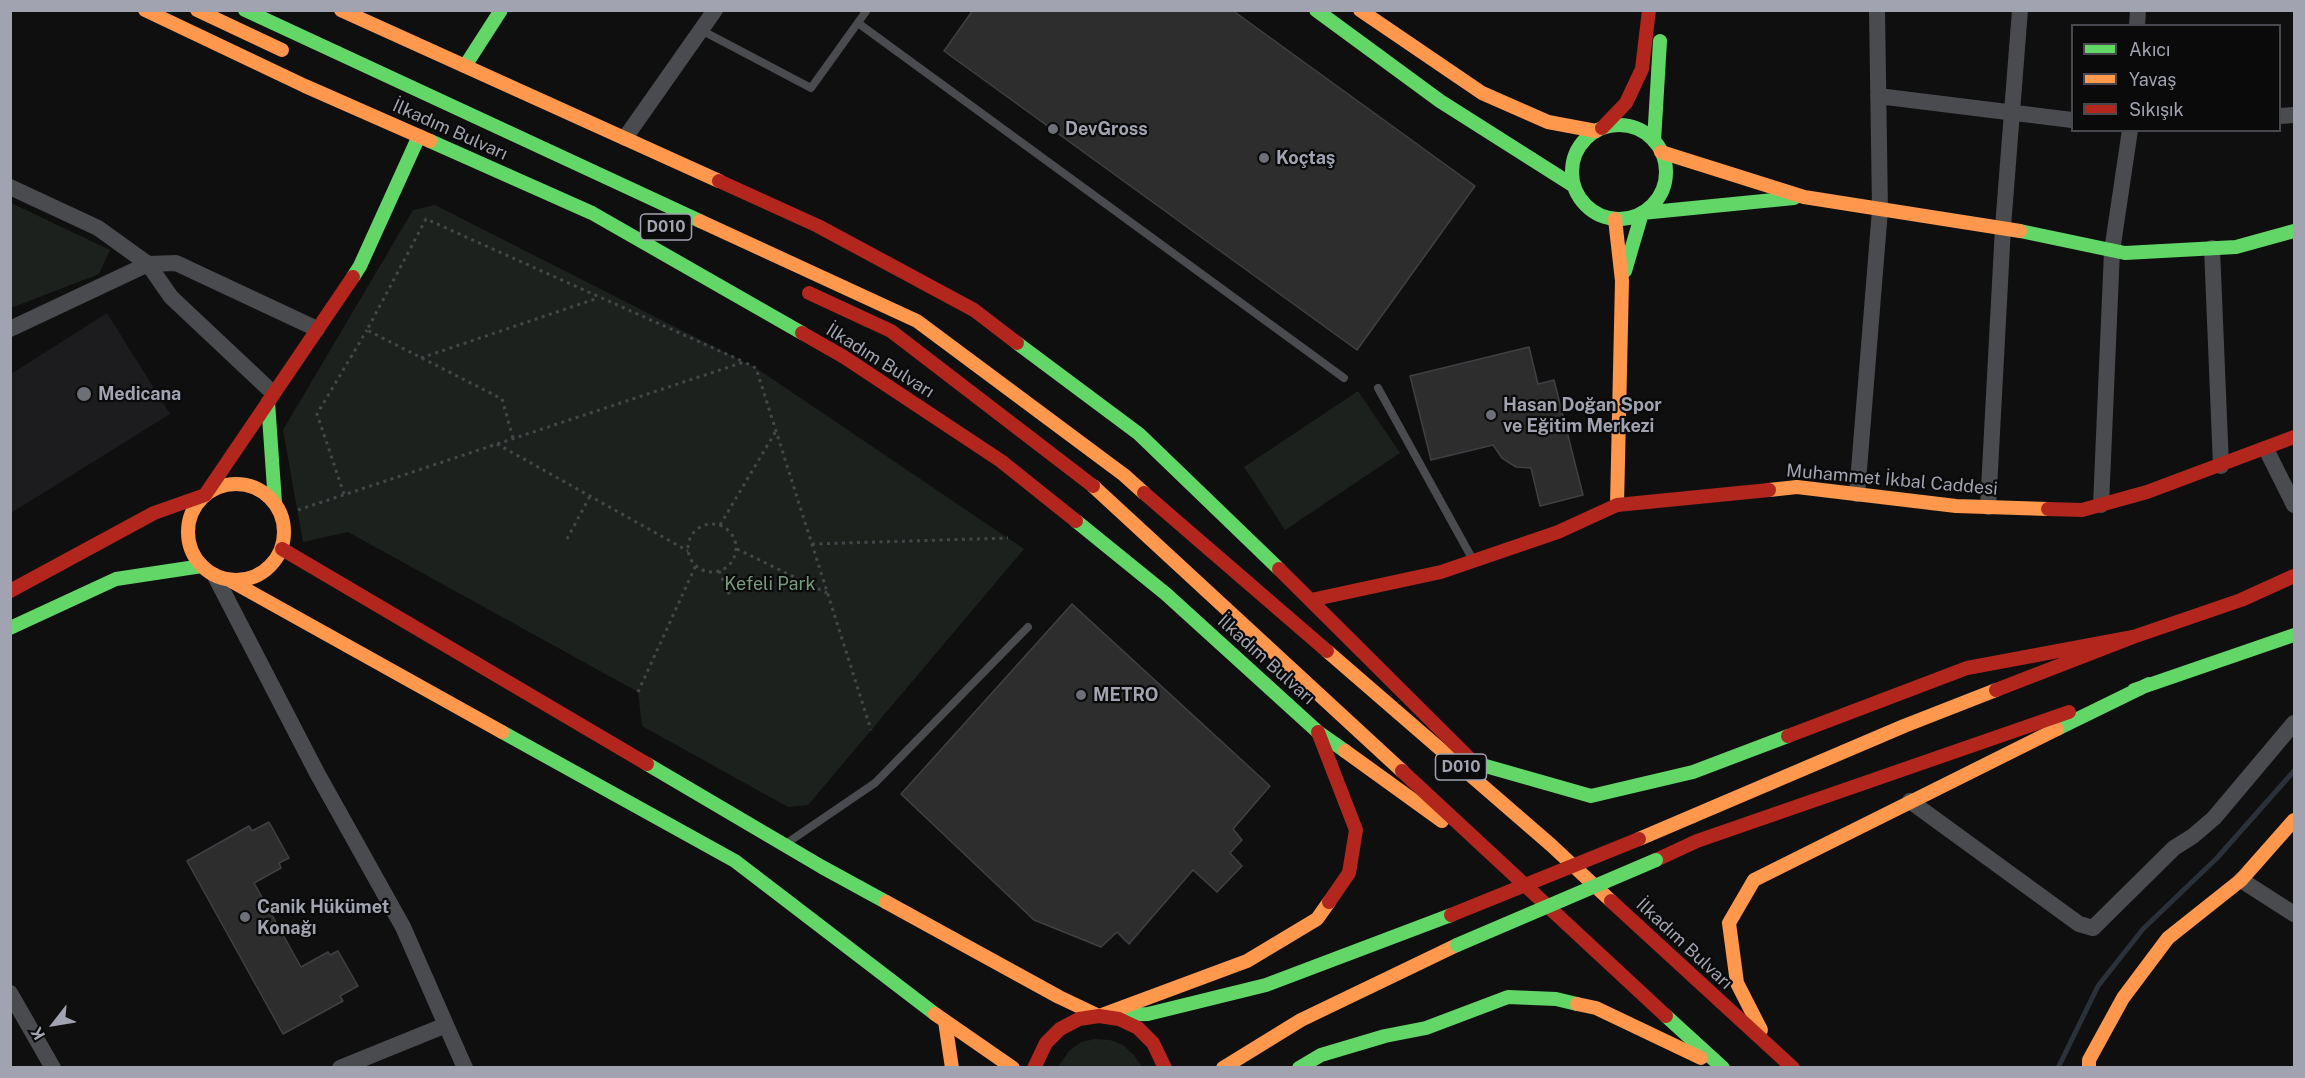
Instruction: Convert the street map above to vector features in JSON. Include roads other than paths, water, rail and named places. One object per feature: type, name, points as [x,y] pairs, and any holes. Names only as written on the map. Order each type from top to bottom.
[{"type":"main road","name":"İlkadım Bulvarı","points":[[145,10],[305,86],[592,213],[844,357],[991,455],[1166,594],[1318,732],[1513,873]]},
{"type":"main road","points":[[197,10],[293,55]]},
{"type":"main road","name":"İlkadım Bulvarı","points":[[245,10],[917,321],[1124,475],[1551,845],[1792,1068]]},
{"type":"main road","name":"İlkadım Bulvarı","points":[[341,10],[818,226],[974,310],[1139,434],[1475,763],[1551,845]]},
{"type":"main road","points":[[465,66],[501,10]]},
{"type":"main road","points":[[1316,10],[1440,101],[1574,186]]},
{"type":"main road","points":[[1360,10],[1482,93],[1548,122],[1599,130]]},
{"type":"main road","points":[[1599,130],[1626,103],[1642,69],[1649,10]]},
{"type":"main road","points":[[1622,281],[1642,213],[1661,193],[1665,180],[1665,166],[1658,147],[1653,115],[1662,10]]},
{"type":"main road","points":[[1804,197],[1642,213],[1629,218],[1615,219],[1601,216],[1589,209],[1580,199],[1574,186],[1572,170],[1575,154],[1583,141],[1610,125],[1626,125],[1641,131],[1658,147],[1804,197],[2003,227],[2112,251],[2125,253],[2236,246],[2295,231]]},
{"type":"main road","points":[[419,136],[360,266],[195,507],[189,522],[188,538],[193,553],[216,574],[735,861],[945,1021],[1013,1068]]},
{"type":"main road","points":[[1615,219],[1622,281],[1617,505]]},
{"type":"main road","name":"İlkadım Bulvarı","points":[[794,286],[891,331],[1104,495],[1721,1068]]},
{"type":"main road","points":[[270,398],[275,503]]},
{"type":"main road","name":"Muhammet İkbal Caddesi","points":[[1311,600],[1441,572],[1558,532],[1617,505],[1797,487],[1956,506],[2082,510],[2147,492],[2295,437]]},
{"type":"main road","points":[[10,591],[154,513],[205,495],[219,487],[234,484],[249,485],[264,492],[275,503],[283,517],[285,533],[282,549],[274,563],[262,574],[247,580],[216,574],[116,579],[10,628]]},
{"type":"main road","points":[[282,549],[784,845],[1059,997],[1099,1016],[1119,1019],[1138,1028],[1153,1043],[1165,1068]]},
{"type":"main road","points":[[1035,1068],[1036,1061],[1046,1043],[1060,1029],[1079,1020],[1099,1016],[1148,1014],[1266,985],[1451,915],[1639,839],[1904,726],[2133,637],[2241,600],[2295,576]]},
{"type":"main road","points":[[1223,1068],[1301,1020],[1457,945],[1697,841],[2295,635]]},
{"type":"main road","points":[[1475,763],[1591,796],[1693,772],[1967,669],[2133,637]]},
{"type":"main road","points":[[1770,1048],[1737,983],[1729,923],[1754,880],[2149,684]]},
{"type":"main road","points":[[1099,1016],[1247,961],[1317,919],[1349,873],[1356,830],[1318,732]]},
{"type":"main road","points":[[2089,1068],[2089,1060],[2123,998],[2168,938],[2241,880],[2295,820]]},
{"type":"main road","points":[[1299,1068],[1321,1055],[1385,1036],[1426,1028],[1508,997],[1556,999],[1596,1008],[1721,1068]]},
{"type":"main road","points":[[945,1021],[952,1068]]},
{"type":"street","points":[[1857,494],[1880,210],[1877,10]]},
{"type":"street","points":[[1988,507],[2003,227],[2020,10]]},
{"type":"street","points":[[625,138],[706,17]]},
{"type":"street","points":[[1878,96],[2071,120]]},
{"type":"street","points":[[2101,505],[2112,251],[2130,132]]},
{"type":"street","points":[[10,187],[98,228],[148,264],[171,297],[270,398]]},
{"type":"street","points":[[2212,248],[2221,466]]},
{"type":"street","points":[[10,329],[148,264],[176,263],[317,329]]},
{"type":"street","points":[[2266,449],[2295,505]]},
{"type":"street","points":[[216,574],[317,772],[403,927],[465,1068]]},
{"type":"street","points":[[1910,801],[2079,924],[2093,928],[2174,848],[2214,818],[2295,723]]},
{"type":"street","points":[[2241,880],[2295,914]]},
{"type":"street","points":[[10,993],[53,1068]]},
{"type":"street","points":[[340,1068],[446,1025]]},
{"type":"lane","points":[[706,17],[811,88],[867,10]]},
{"type":"lane","points":[[858,23],[1344,378]]},
{"type":"lane","points":[[1378,388],[1473,561]]},
{"type":"lane","points":[[784,845],[875,783],[1028,627]]},
{"type":"waterway","points":[[2058,1068],[2098,986],[2143,929],[2217,858],[2294,771]]},
{"type":"place","name":"DevGross","points":[[1053,129]]},
{"type":"place","name":"Koçtaş","points":[[1264,158]]},
{"type":"place","name":"Medicana","points":[[84,394]]},
{"type":"place","name":"Hasan Doğan Spor ve Eğitim Merkezi","points":[[1491,415]]},
{"type":"place","name":"METRO","points":[[1081,695]]},
{"type":"place","name":"Canik Hükümet Konağı","points":[[245,917]]},
{"type":"park label","name":"Kefeli Park","points":[[770,584]]}]
